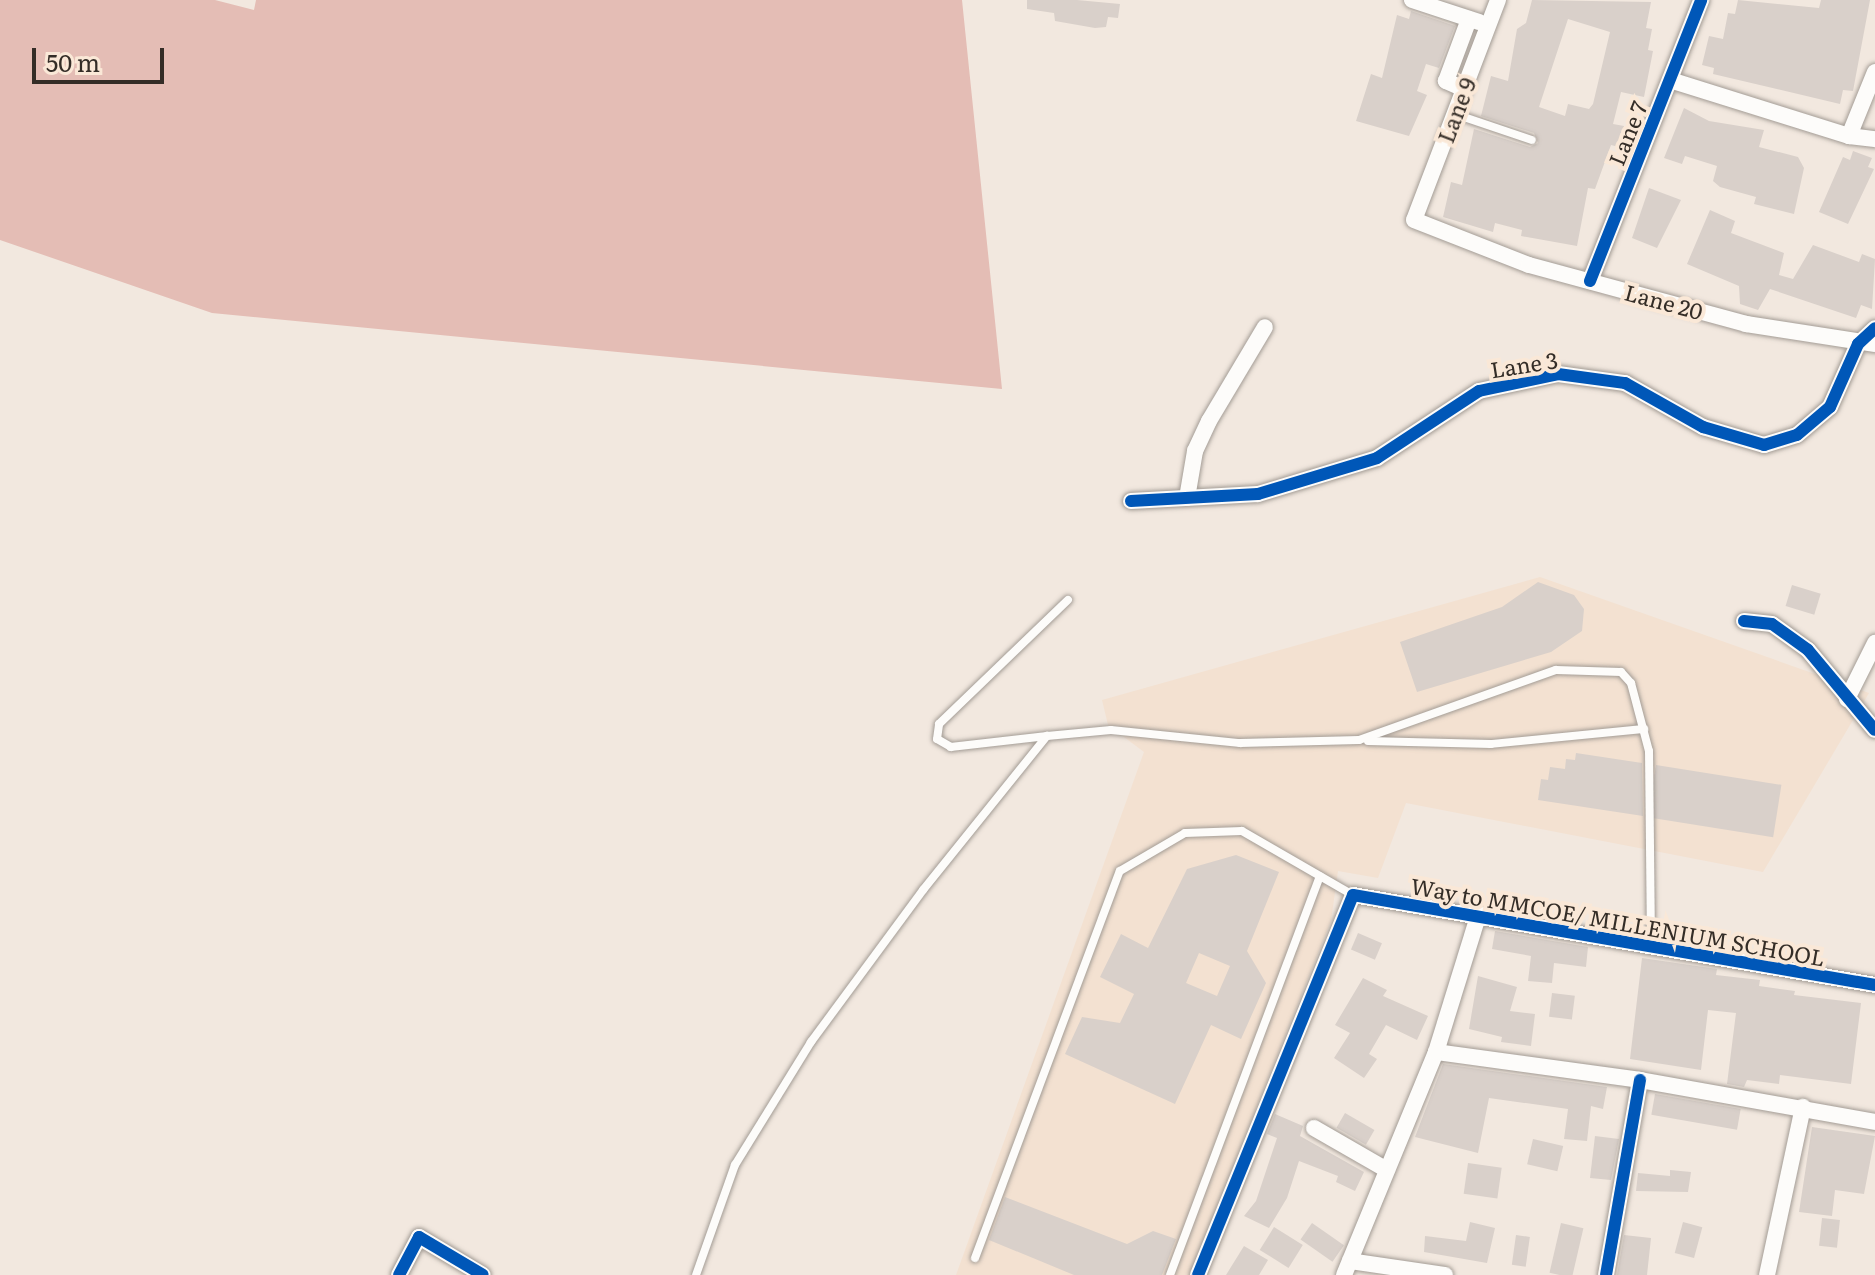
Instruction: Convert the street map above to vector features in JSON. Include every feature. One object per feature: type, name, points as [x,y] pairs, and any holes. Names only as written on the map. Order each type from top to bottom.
[{"type":"street","points":[[1412,0],[1489,25]]},
{"type":"street","name":"Lane 9","points":[[1414,220],[1498,0]]},
{"type":"street","name":"Lane 7","points":[[1590,281],[1701,0]]},
{"type":"street","points":[[1464,89],[1446,81],[1469,19]]},
{"type":"street","points":[[1849,136],[1875,72]]},
{"type":"street","points":[[1670,80],[1849,136],[1875,139]]},
{"type":"street","name":"Lane 20","points":[[1414,220],[1529,265],[1746,324],[1866,344]]},
{"type":"street","points":[[1187,498],[1195,451],[1209,421],[1265,327]]},
{"type":"street","name":"Lane 3","points":[[1131,501],[1258,494],[1377,458],[1479,391],[1558,374],[1625,383],[1703,427],[1764,445],[1797,435],[1830,407],[1875,328]]},
{"type":"street","points":[[1744,621],[1772,624],[1808,650],[1875,730]]},
{"type":"street","points":[[1847,699],[1875,643]]},
{"type":"street","points":[[1198,1275],[1353,895]]},
{"type":"street","name":"Way to MMCOE/ MILLENIUM SCHOOL","points":[[1353,895],[1479,913],[1875,985]]},
{"type":"street","points":[[1445,1275],[1347,1268],[1436,1052],[1479,913]]},
{"type":"street","points":[[1436,1052],[1640,1080],[1875,1122]]},
{"type":"street","points":[[1606,1275],[1640,1080]]},
{"type":"street","points":[[1767,1275],[1803,1107]]},
{"type":"street","points":[[1314,1128],[1387,1170]]},
{"type":"street","points":[[399,1275],[419,1237],[483,1275]]},
{"type":"lane","points":[[1455,114],[1532,140]]},
{"type":"lane","points":[[1068,600],[939,724],[937,739],[951,747],[974,747],[1111,730],[1240,743],[1359,740],[1491,744],[1644,729]]},
{"type":"lane","points":[[1359,740],[1556,670],[1597,668],[1621,672],[1631,683],[1649,751],[1653,846],[1651,944]]},
{"type":"lane","points":[[696,1275],[735,1165],[811,1042],[923,890],[1047,736]]},
{"type":"lane","points":[[975,1258],[1120,871],[1185,833],[1242,831],[1353,895]]},
{"type":"lane","points":[[1170,1275],[1320,876]]},
{"type":"shaded area","points":[[0,0],[215,0],[254,10],[256,0],[962,0],[1002,389],[212,313],[0,240]]},
{"type":"shaded area","points":[[1540,577],[1869,693],[1763,872],[1406,803],[1378,878],[1338,871],[1331,921],[1189,1275],[956,1275],[1144,752],[1108,725],[1102,700]]},
{"type":"building","points":[[1027,0],[1120,4],[1118,18],[1108,17],[1106,27],[1095,28],[1055,21],[1054,13],[1027,9]]},
{"type":"building","points":[[1532,0],[1651,2],[1646,28],[1652,29],[1648,50],[1653,51],[1644,97],[1621,92],[1613,124],[1624,126],[1619,147],[1611,145],[1595,189],[1588,188],[1577,246],[1521,236],[1522,230],[1495,223],[1493,232],[1443,217],[1451,182],[1462,185],[1474,129],[1530,147],[1538,143],[1534,133],[1481,116],[1491,76],[1508,81],[1517,29],[1526,23]],"holes":[[[1568,19],[1610,32],[1593,104],[1589,109],[1568,104],[1565,116],[1539,107]]]},
{"type":"building","points":[[1738,0],[1819,8],[1821,0],[1870,0],[1853,91],[1843,90],[1840,104],[1713,74],[1714,68],[1702,65],[1709,36],[1723,39],[1728,13],[1735,14]]},
{"type":"building","points":[[1411,11],[1455,26],[1439,68],[1426,64],[1417,91],[1427,95],[1409,136],[1356,121],[1371,74],[1382,78],[1397,15],[1409,19]]},
{"type":"building","points":[[1684,108],[1709,121],[1764,130],[1759,147],[1798,157],[1804,168],[1794,214],[1754,204],[1756,197],[1720,187],[1713,181],[1717,166],[1685,156],[1682,164],[1664,158]]},
{"type":"building","points":[[1853,151],[1872,158],[1868,167],[1874,169],[1848,224],[1819,212],[1843,157],[1850,160]]},
{"type":"building","points":[[1649,188],[1681,200],[1657,248],[1632,238]]},
{"type":"building","points":[[1710,210],[1735,221],[1731,233],[1784,253],[1779,275],[1793,279],[1813,245],[1859,262],[1862,254],[1875,259],[1872,309],[1861,305],[1856,318],[1770,289],[1758,310],[1740,304],[1739,286],[1687,264]]},
{"type":"building","points":[[1538,582],[1574,595],[1584,609],[1582,631],[1551,652],[1417,692],[1400,642],[1502,607]]},
{"type":"building","points":[[1792,585],[1821,594],[1814,615],[1786,606]]},
{"type":"building","points":[[1576,753],[1642,763],[1643,816],[1538,800],[1541,779],[1548,780],[1550,767],[1565,769],[1566,759],[1575,760]]},
{"type":"building","points":[[1656,765],[1781,785],[1773,837],[1648,817]]},
{"type":"building","points":[[1236,855],[1279,872],[1247,951],[1266,983],[1241,1039],[1211,1025],[1175,1104],[1065,1054],[1082,1017],[1120,1023],[1134,994],[1100,977],[1121,934],[1148,948],[1187,869]],"holes":[[[1199,953],[1230,966],[1217,996],[1186,983]]]},
{"type":"building","points":[[1495,931],[1588,947],[1586,967],[1554,963],[1552,983],[1528,981],[1531,956],[1492,949]]},
{"type":"building","points":[[1358,933],[1382,943],[1375,960],[1351,950]]},
{"type":"building","points":[[1642,958],[1717,969],[1716,975],[1760,980],[1759,986],[1795,991],[1794,995],[1861,1003],[1851,1084],[1780,1075],[1779,1084],[1747,1080],[1744,1087],[1727,1084],[1736,1013],[1708,1010],[1701,1070],[1630,1059]]},
{"type":"building","points":[[1478,976],[1517,987],[1510,1011],[1535,1014],[1531,1046],[1501,1042],[1502,1037],[1469,1029]]},
{"type":"building","points":[[1363,978],[1387,990],[1383,996],[1428,1016],[1417,1040],[1386,1025],[1369,1054],[1377,1059],[1364,1078],[1334,1058],[1350,1033],[1335,1025]]},
{"type":"building","points":[[1552,993],[1575,996],[1572,1020],[1549,1017]]},
{"type":"building","points":[[1443,1064],[1607,1087],[1603,1109],[1591,1106],[1587,1141],[1564,1139],[1568,1109],[1489,1098],[1478,1153],[1415,1137]]},
{"type":"building","points":[[1655,1094],[1741,1109],[1737,1130],[1651,1115]]},
{"type":"building","points":[[1345,1113],[1374,1130],[1366,1145],[1336,1128]]},
{"type":"building","points":[[1275,1114],[1303,1126],[1300,1136],[1364,1172],[1355,1191],[1336,1182],[1338,1176],[1299,1161],[1287,1198],[1269,1228],[1244,1216],[1256,1201],[1277,1138],[1267,1134]]},
{"type":"building","points":[[1812,1127],[1875,1136],[1864,1194],[1835,1190],[1832,1216],[1799,1212]]},
{"type":"building","points":[[1595,1136],[1619,1139],[1611,1180],[1590,1178]]},
{"type":"building","points":[[1533,1139],[1563,1146],[1557,1171],[1527,1164]]},
{"type":"building","points":[[1468,1163],[1502,1168],[1497,1198],[1464,1194]]},
{"type":"building","points":[[1670,1170],[1691,1172],[1688,1192],[1636,1191],[1638,1173],[1670,1176]]},
{"type":"building","points":[[1005,1197],[1127,1244],[1153,1231],[1176,1239],[1162,1275],[1074,1275],[989,1240]]},
{"type":"building","points":[[1822,1218],[1840,1220],[1837,1248],[1819,1246]]},
{"type":"building","points":[[1470,1222],[1495,1228],[1487,1263],[1424,1252],[1425,1236],[1466,1241]]},
{"type":"building","points":[[1683,1222],[1702,1227],[1694,1258],[1675,1253]]},
{"type":"building","points":[[1312,1223],[1344,1245],[1332,1262],[1301,1239]]},
{"type":"building","points":[[1561,1223],[1583,1228],[1573,1275],[1550,1273]]},
{"type":"building","points":[[1274,1227],[1303,1245],[1289,1268],[1260,1250]]},
{"type":"building","points":[[1516,1235],[1530,1237],[1526,1267],[1512,1265]]},
{"type":"building","points":[[1624,1235],[1651,1238],[1647,1275],[1617,1275]]},
{"type":"building","points":[[1244,1246],[1268,1260],[1259,1275],[1226,1275]]},
{"type":"cycle path","points":[[1590,281],[1701,0]]},
{"type":"cycle path","points":[[1131,501],[1258,494],[1377,458],[1479,391],[1558,374],[1625,383],[1703,427],[1764,445],[1797,435],[1830,407],[1858,344],[1875,328]]},
{"type":"cycle path","points":[[1744,621],[1772,624],[1808,650],[1875,730]]},
{"type":"cycle path","points":[[1198,1275],[1353,895],[1875,985]]},
{"type":"cycle path","points":[[1606,1275],[1640,1080]]},
{"type":"cycle path","points":[[399,1275],[419,1237],[483,1275]]}]
